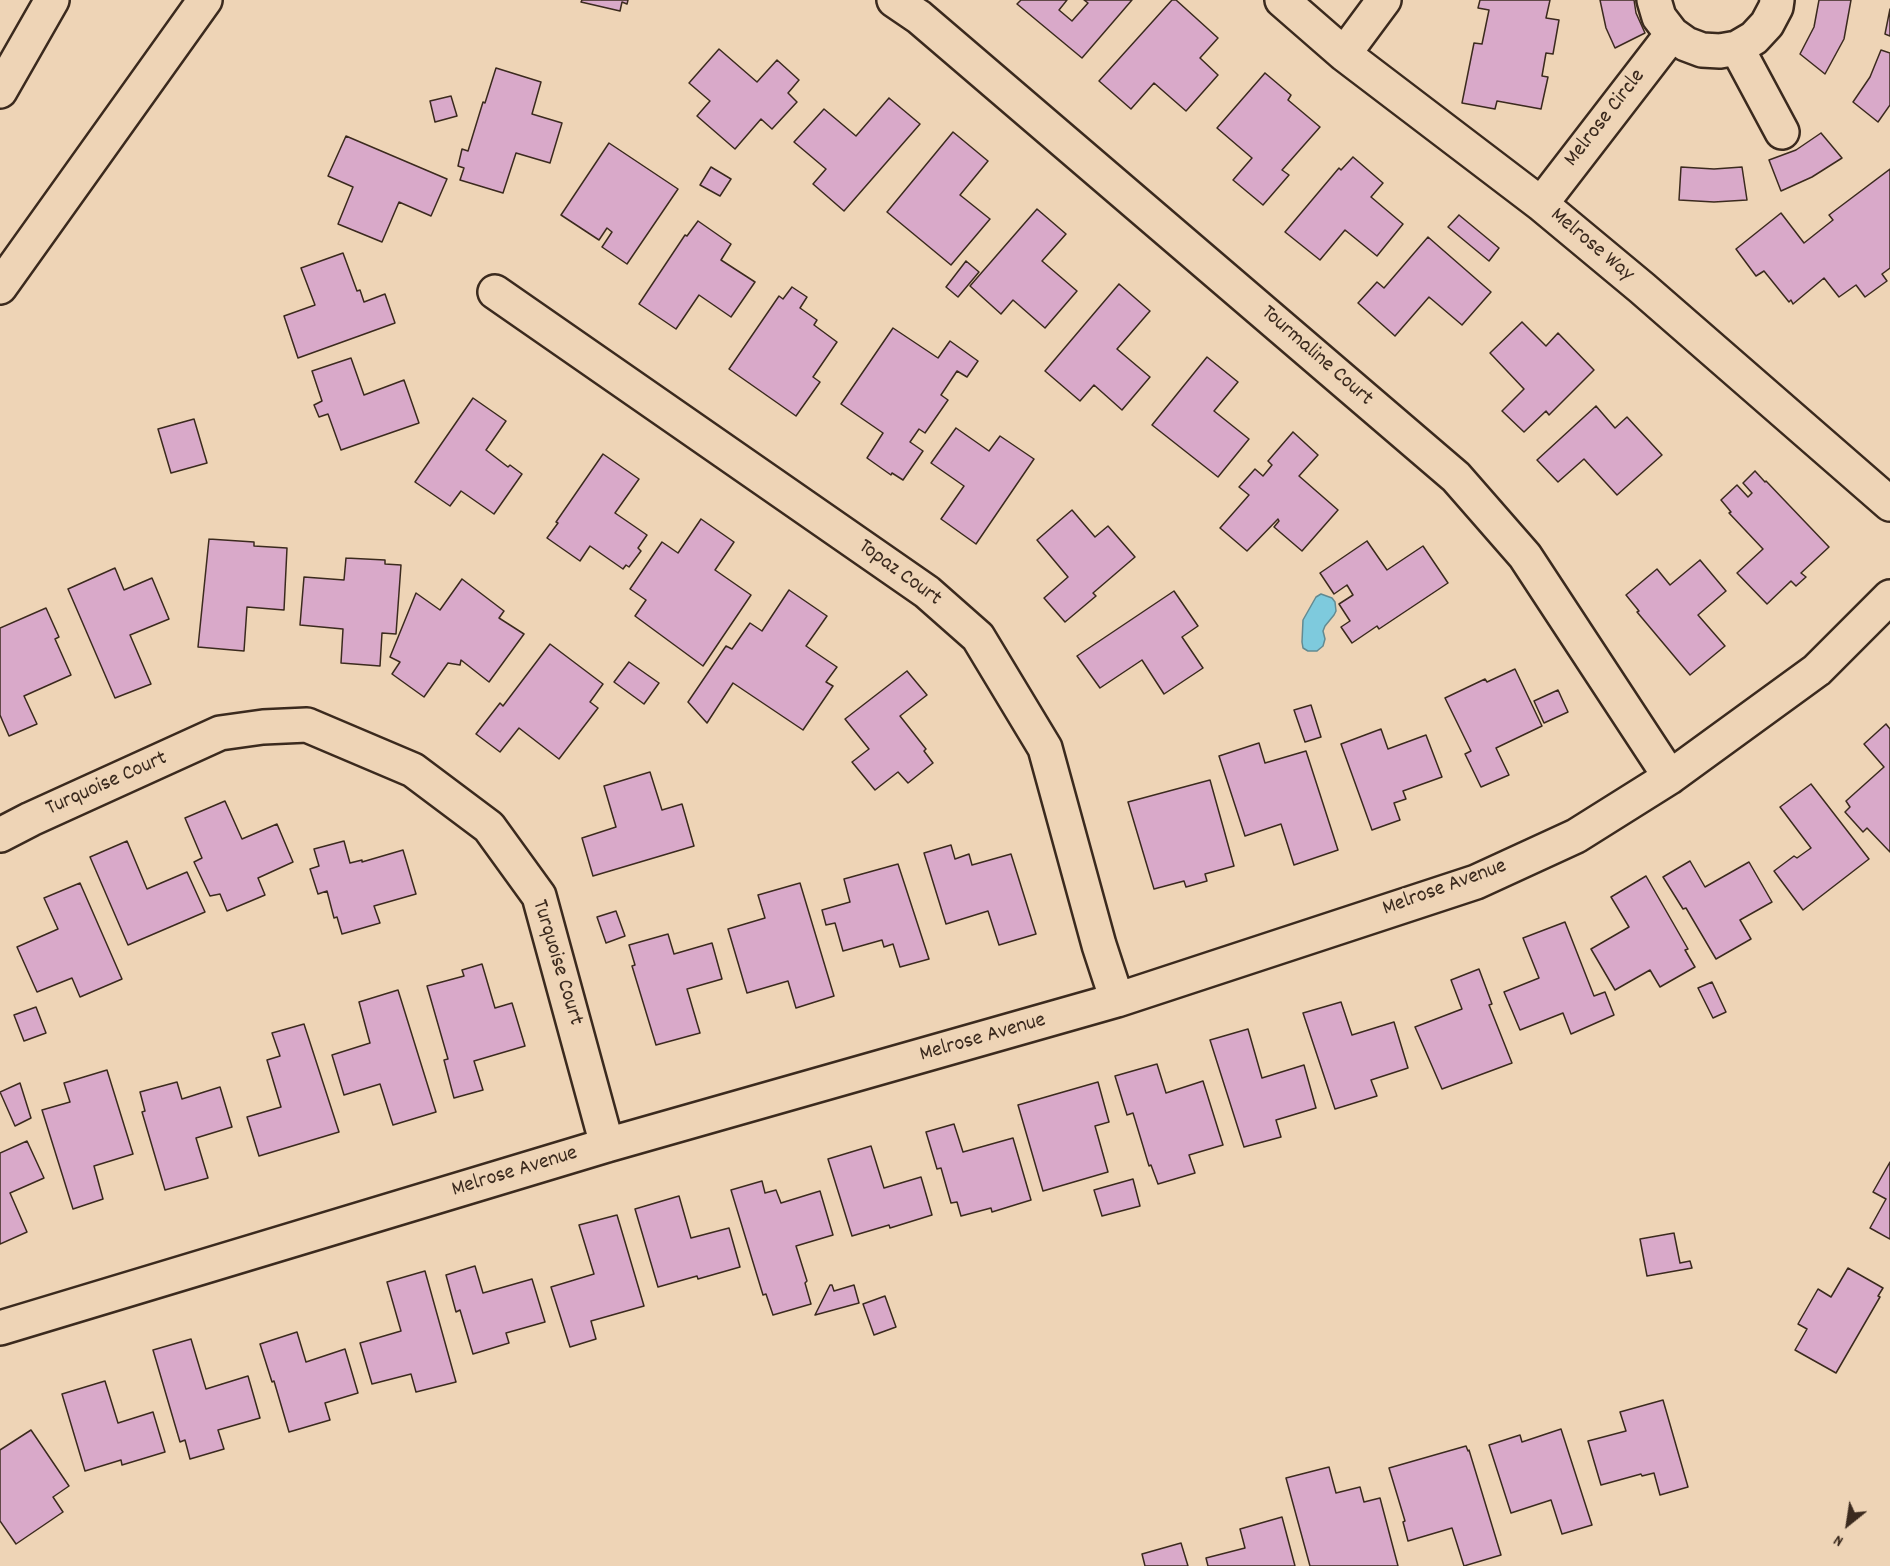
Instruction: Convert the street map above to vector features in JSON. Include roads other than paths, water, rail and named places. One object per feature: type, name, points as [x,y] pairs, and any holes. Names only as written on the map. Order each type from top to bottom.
[{"type":"main road","points":[[0,91],[52,0]]},
{"type":"main road","points":[[0,287],[205,0]]},
{"type":"main road","name":"Tourmaline Court","points":[[894,0],[919,17],[1456,477],[1525,556],[1670,777]]},
{"type":"main road","name":"Melrose Way","points":[[1282,0],[1344,54],[1541,204],[1642,288],[1890,504]]},
{"type":"main road","points":[[1344,54],[1384,0]]},
{"type":"main road","points":[[1654,0],[1659,17],[1672,34],[1686,44],[1702,50],[1720,51],[1737,48],[1754,38],[1767,24],[1777,0]]},
{"type":"main road","name":"Melrose Circle","points":[[1541,204],[1672,34]]},
{"type":"main road","points":[[1737,48],[1782,132]]},
{"type":"main road","name":"Topaz Court","points":[[495,292],[927,592],[978,637],[1045,748],[1099,945],[1117,1000]]},
{"type":"main road","name":"Melrose Avenue","points":[[0,1328],[607,1145],[1117,1000],[1476,882],[1576,836],[1670,777],[1817,670],[1890,597]]},
{"type":"main road","name":"Turquoise Court","points":[[0,835],[220,734],[263,727],[307,725],[413,770],[489,827],[539,896],[607,1145]]},
{"type":"water","points":[[1321,594],[1332,598],[1336,611],[1323,631],[1325,639],[1323,646],[1317,651],[1308,651],[1303,648],[1302,642],[1303,620],[1316,597]]}]
